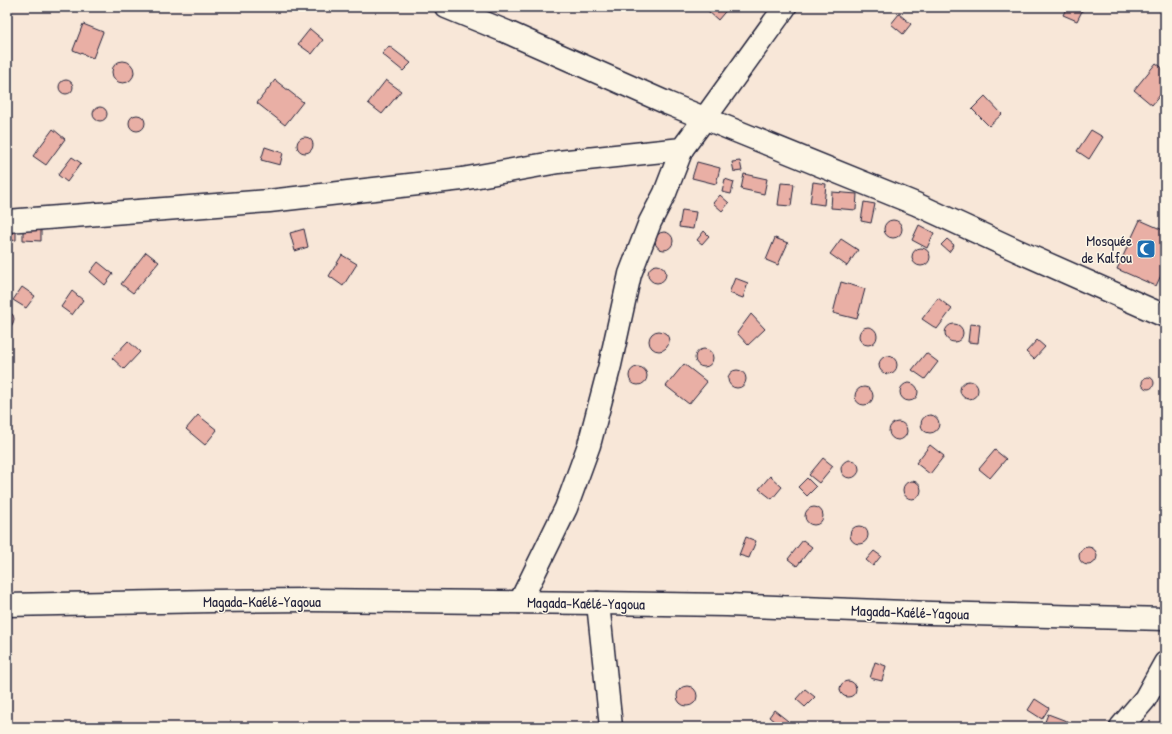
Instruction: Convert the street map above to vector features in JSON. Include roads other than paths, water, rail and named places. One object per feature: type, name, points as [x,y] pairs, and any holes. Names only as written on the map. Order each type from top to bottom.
[{"type":"main road","points":[[446,7],[507,32],[666,103],[916,204],[1165,316]]},
{"type":"main road","points":[[520,602],[566,508],[589,445],[610,365],[630,274],[650,222],[665,193],[682,149],[785,7]]},
{"type":"main road","points":[[7,221],[269,201],[462,179],[558,162],[682,149]]},
{"type":"main road","name":"Magada-Kaélé-Yagoua","points":[[7,604],[250,600],[423,600],[727,605],[931,613],[1165,619]]},
{"type":"main road","points":[[598,603],[610,727]]},
{"type":"main road","points":[[1121,727],[1145,699],[1165,663]]},
{"type":"place","name":"Mosquée de Kalfou","points":[[1146,249]]}]
